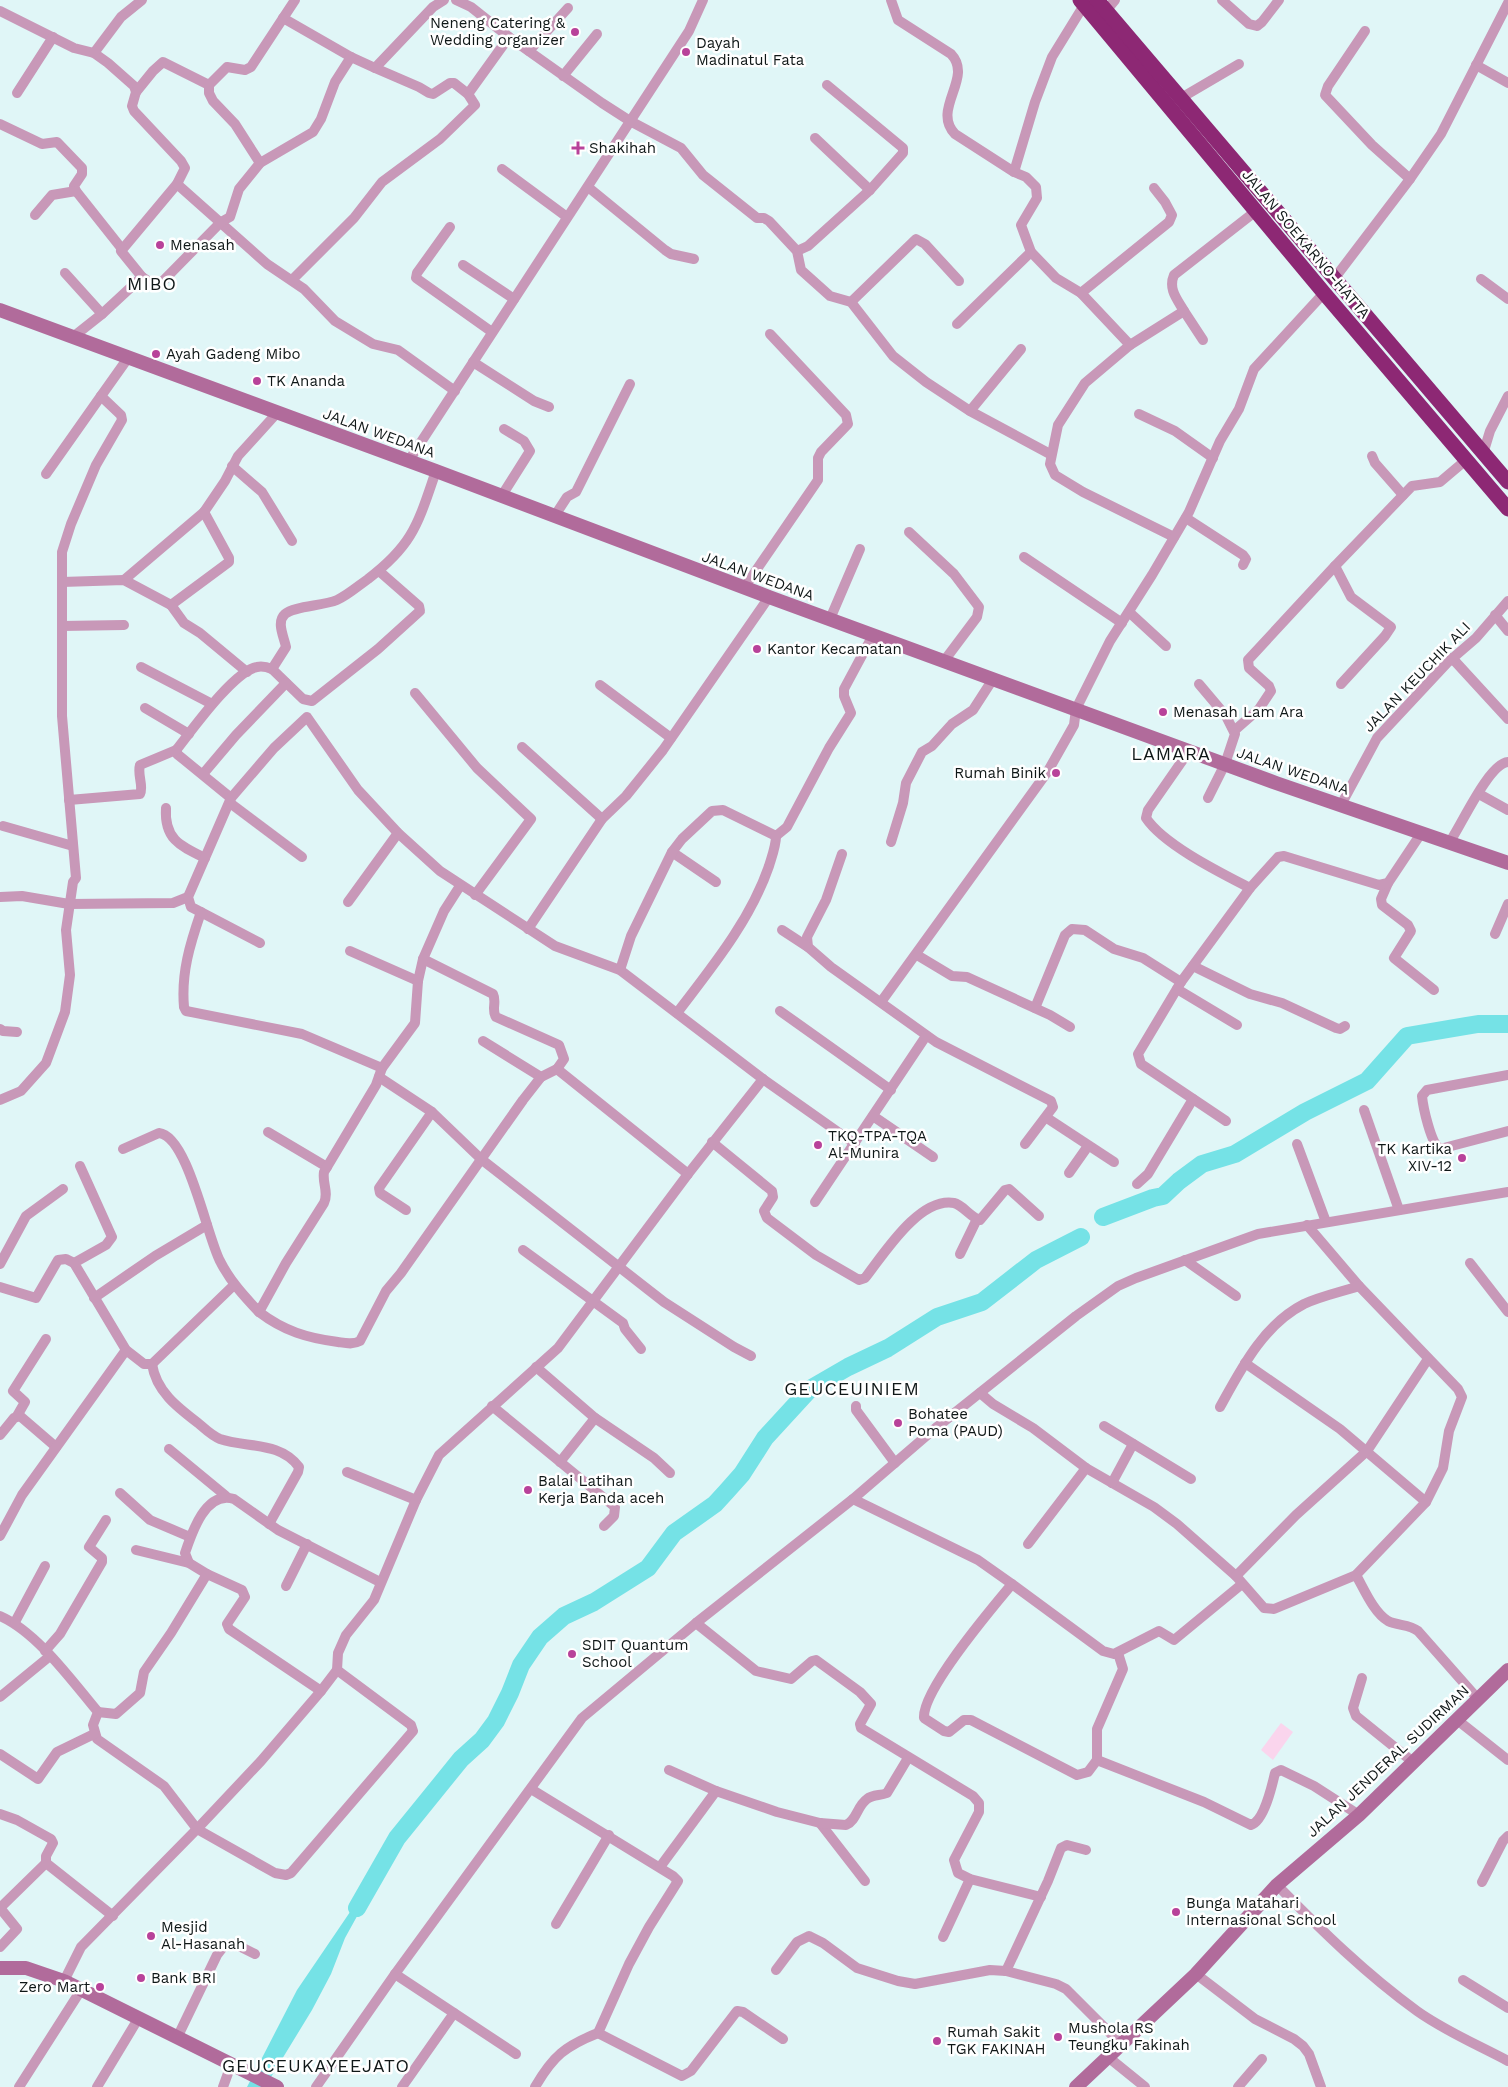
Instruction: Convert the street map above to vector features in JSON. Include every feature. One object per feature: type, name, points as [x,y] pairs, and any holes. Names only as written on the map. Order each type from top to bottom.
[{"type":"highway","name":"JALAN SOEKARNO-HATTA","points":[[1096,3],[1181,98],[1508,482]]},
{"type":"highway","name":"JALAN SOEKARNO-HATTA","points":[[1096,3],[1256,211],[1508,508]]},
{"type":"highway","points":[[1402,384],[1415,373]]},
{"type":"street","points":[[94,53],[121,17],[142,0]]},
{"type":"street","points":[[260,163],[235,124],[213,101],[209,93],[209,85],[227,66],[245,70],[250,68],[295,0]]},
{"type":"street","points":[[375,68],[433,7],[444,0]]},
{"type":"street","points":[[456,0],[471,6],[509,38],[630,121],[681,148],[703,175],[757,218],[764,218],[769,221],[797,251],[801,270],[810,280],[830,296],[851,302],[893,356],[926,382],[970,412],[1050,454]]},
{"type":"street","points":[[408,462],[689,31],[703,0]]},
{"type":"street","points":[[892,0],[898,20],[951,54],[957,61],[958,75],[946,112],[949,128],[955,134],[1014,172],[1026,177],[1036,188],[1037,198],[1020,225],[1031,252],[1056,278],[1081,293],[1130,344]]},
{"type":"street","points":[[1222,0],[1249,24],[1257,26],[1279,0]]},
{"type":"street","points":[[1014,172],[1035,102],[1052,57],[1096,3]]},
{"type":"street","points":[[1334,279],[1410,179],[1440,134],[1508,3]]},
{"type":"street","points":[[529,52],[568,8]]},
{"type":"street","points":[[0,11],[74,48],[94,53],[130,82],[136,92]]},
{"type":"street","points":[[283,18],[351,57],[429,93],[433,94],[450,83],[468,94],[474,103],[473,108],[440,140],[382,182],[354,218],[292,280]]},
{"type":"street","points":[[1366,31],[1328,86],[1325,96],[1372,145],[1410,179]]},
{"type":"street","points":[[563,76],[597,34]]},
{"type":"street","points":[[17,93],[53,37]]},
{"type":"street","points":[[468,94],[509,38]]},
{"type":"street","points":[[0,124],[42,144],[59,144],[82,168],[82,174],[74,186],[76,191],[122,249],[122,255],[151,284],[160,284],[220,222],[232,214],[239,189],[260,163],[313,132],[321,119],[335,82],[351,57]]},
{"type":"street","points":[[122,249],[185,172],[184,165],[134,111],[132,106],[136,92],[163,62],[209,85]]},
{"type":"street","points":[[1181,98],[1239,64]]},
{"type":"street","points":[[1476,66],[1508,83]]},
{"type":"street","points":[[797,251],[808,246],[870,190],[898,161],[903,153],[903,148],[827,85]]},
{"type":"street","points":[[815,138],[870,190]]},
{"type":"street","points":[[502,169],[567,217]]},
{"type":"street","points":[[177,184],[267,264],[292,280],[343,326],[373,344],[398,350],[455,391]]},
{"type":"street","points":[[588,187],[665,250],[671,254],[694,260]]},
{"type":"street","points":[[1081,293],[1169,222],[1172,215],[1154,188]]},
{"type":"street","points":[[35,215],[52,195],[76,191]]},
{"type":"street","points":[[1203,340],[1172,290],[1171,284],[1174,275],[1256,211]]},
{"type":"street","points":[[450,227],[417,273],[416,278],[492,332]]},
{"type":"street","points":[[851,302],[916,239],[925,244],[959,281]]},
{"type":"street","points":[[957,324],[1031,252]]},
{"type":"street","points":[[463,265],[514,299]]},
{"type":"street","points":[[65,273],[102,314]]},
{"type":"street","points":[[73,337],[102,314],[142,277]]},
{"type":"street","points":[[1481,279],[1508,299]]},
{"type":"street","points":[[881,1002],[1048,771],[1074,725],[1076,709],[1122,622],[1186,518],[1213,458],[1239,409],[1254,370],[1324,293]]},
{"type":"street","name":"JALAN WEDANA","points":[[0,310],[436,471],[768,597],[1225,764],[1508,863]]},
{"type":"street","points":[[1174,537],[1055,476],[1050,464],[1050,454],[1058,425],[1085,383],[1130,344],[1184,311]]},
{"type":"street","points":[[744,588],[818,480],[818,458],[821,452],[848,424],[846,415],[770,334]]},
{"type":"street","points":[[970,412],[1021,349]]},
{"type":"street","points":[[46,474],[128,358]]},
{"type":"street","points":[[473,362],[534,402],[548,406]]},
{"type":"street","points":[[554,516],[567,496],[576,492],[630,384]]},
{"type":"street","points":[[0,1100],[22,1091],[46,1063],[68,999],[70,975],[65,936],[73,882],[76,878],[62,716],[62,552],[71,524],[96,464],[122,420],[121,415],[102,396]]},
{"type":"street","points":[[1483,454],[1490,431],[1508,396]]},
{"type":"street","points":[[124,580],[204,512],[225,481],[241,452],[276,413]]},
{"type":"street","points":[[1139,414],[1175,431],[1213,458]]},
{"type":"street","points":[[501,496],[530,451],[524,441],[504,429]]},
{"type":"street","points":[[1372,456],[1375,463],[1403,495]]},
{"type":"street","points":[[1208,798],[1225,764],[1235,730],[1259,708],[1271,691],[1269,686],[1250,668],[1248,660],[1403,495],[1417,483],[1424,485],[1440,482],[1466,460]]},
{"type":"street","points":[[232,466],[262,492],[292,541]]},
{"type":"street","points":[[272,669],[286,647],[280,624],[284,615],[291,611],[337,600],[378,571],[401,551],[420,520],[436,471]]},
{"type":"street","points":[[171,605],[229,562],[229,558],[204,512]]},
{"type":"street","points":[[1186,518],[1244,555],[1246,559],[1243,565]]},
{"type":"street","points":[[909,532],[954,574],[979,607],[977,617],[944,661]]},
{"type":"street","points":[[830,619],[860,549]]},
{"type":"street","points":[[1024,557],[1122,622]]},
{"type":"street","points":[[1335,566],[1344,587],[1352,597],[1390,627],[1385,636],[1341,684]]},
{"type":"street","points":[[69,800],[140,794],[142,790],[139,775],[140,765],[176,750],[212,704],[246,672],[260,666],[272,669],[306,701],[314,700],[378,649],[420,611],[419,606],[378,571]]},
{"type":"street","points":[[62,582],[124,580],[171,605],[183,622],[200,633],[246,672]]},
{"type":"street","points":[[528,930],[602,819],[626,796],[671,738],[768,597]]},
{"type":"street","name":"JALAN KEUCHIK ALI","points":[[1341,805],[1377,738],[1452,658],[1476,638],[1508,600]]},
{"type":"street","points":[[1128,612],[1166,646]]},
{"type":"street","points":[[1495,615],[1508,630]]},
{"type":"street","points":[[62,626],[124,625]]},
{"type":"street","points":[[677,1013],[711,969],[752,906],[775,847],[776,836],[787,827],[794,817],[829,748],[851,713],[844,696],[844,689],[873,635]]},
{"type":"street","points":[[1452,658],[1508,719]]},
{"type":"street","points":[[141,667],[212,704]]},
{"type":"street","points":[[891,842],[903,803],[906,783],[922,752],[932,746],[952,724],[973,710],[994,679]]},
{"type":"street","points":[[202,774],[236,735],[286,684]]},
{"type":"street","points":[[1199,684],[1235,730]]},
{"type":"street","points":[[600,685],[671,738]]},
{"type":"street","points":[[415,693],[477,768],[531,819],[476,895]]},
{"type":"street","points":[[260,943],[191,907],[188,897],[219,821],[231,800],[274,748],[305,717],[306,701]]},
{"type":"street","points":[[145,708],[188,734]]},
{"type":"street","points":[[305,717],[310,719],[358,790],[398,833],[460,886],[528,930],[570,953],[620,970],[763,1079],[855,1144]]},
{"type":"street","points":[[522,747],[602,819]]},
{"type":"street","points":[[176,750],[177,754],[231,800],[302,857]]},
{"type":"street","points":[[1189,751],[1148,810],[1146,818],[1176,845],[1195,858],[1250,888]]},
{"type":"street","points":[[1449,843],[1500,763],[1508,762]]},
{"type":"street","points":[[1479,794],[1508,810]]},
{"type":"street","points":[[166,808],[166,826],[172,837],[184,848],[205,858]]},
{"type":"street","points":[[620,970],[631,936],[672,852],[712,811],[717,809],[776,836]]},
{"type":"street","points":[[3,826],[73,846]]},
{"type":"street","points":[[1422,832],[1388,883],[1380,899],[1382,905],[1408,925],[1411,930],[1394,958],[1434,990]]},
{"type":"street","points":[[348,902],[398,833]]},
{"type":"street","points":[[672,852],[716,882]]},
{"type":"street","points":[[808,947],[807,937],[826,900],[842,854]]},
{"type":"street","points":[[1226,1121],[1141,1064],[1138,1058],[1179,986],[1250,888],[1272,862],[1280,856],[1370,884],[1388,883]]},
{"type":"street","points":[[259,1312],[324,1203],[327,1194],[323,1175],[327,1167],[381,1073],[416,1023],[418,981],[423,959],[444,911],[460,886]]},
{"type":"street","points":[[0,897],[22,896],[69,904],[173,902],[188,897]]},
{"type":"street","points":[[1495,934],[1508,904]]},
{"type":"street","points":[[201,912],[188,952],[183,980],[184,1007],[186,1010],[302,1034],[381,1073],[432,1112],[481,1159],[677,1311],[751,1356]]},
{"type":"street","points":[[1035,1008],[1065,935],[1072,929],[1085,930],[1116,950],[1143,958],[1179,986],[1237,1025]]},
{"type":"street","points":[[782,930],[808,947],[831,967],[926,1036],[959,1055],[1048,1099],[1053,1106],[1047,1118],[1025,1144]]},
{"type":"street","points":[[350,951],[418,981]]},
{"type":"street","points":[[917,954],[952,976],[968,977],[1035,1008],[1070,1027]]},
{"type":"street","points":[[123,1149],[159,1133],[168,1136],[193,1179],[217,1255],[234,1285],[259,1312],[275,1324],[303,1337],[348,1344],[360,1341],[386,1291],[401,1273],[481,1159],[541,1077],[557,1069],[564,1059],[558,1045],[496,1017],[493,994],[423,959]]},
{"type":"street","points":[[1193,966],[1250,994],[1282,1004],[1336,1028],[1340,1029],[1345,1026]]},
{"type":"street","points":[[780,1011],[891,1090]]},
{"type":"street","points":[[0,1029],[3,1032],[17,1032]]},
{"type":"street","points":[[815,1202],[926,1036]]},
{"type":"street","points":[[483,1041],[541,1077]]},
{"type":"street","points":[[557,1069],[688,1174]]},
{"type":"street","points":[[1508,1075],[1427,1090],[1422,1096],[1430,1130],[1436,1147],[1440,1149],[1508,1132]]},
{"type":"street","points":[[64,1981],[81,1947],[261,1761],[337,1670],[338,1652],[346,1636],[374,1600],[416,1500],[438,1456],[558,1348],[712,1142],[763,1079]]},
{"type":"street","points":[[1137,1184],[1148,1174],[1193,1099]]},
{"type":"street","points":[[1364,1110],[1399,1210]]},
{"type":"street","points":[[406,1210],[380,1194],[379,1188],[432,1112]]},
{"type":"street","points":[[873,1116],[933,1157]]},
{"type":"street","points":[[1047,1118],[1114,1162]]},
{"type":"street","points":[[268,1132],[327,1167]]},
{"type":"street","points":[[712,1142],[772,1191],[773,1197],[764,1211],[767,1218],[816,1255],[859,1280],[865,1278],[918,1213],[952,1203],[977,1219],[982,1219],[1008,1189],[1039,1216]]},
{"type":"street","points":[[1298,1144],[1326,1222]]},
{"type":"street","points":[[1069,1174],[1088,1146]]},
{"type":"street","points":[[74,1262],[106,1245],[112,1237],[80,1166]]},
{"type":"street","points":[[0,1264],[26,1216],[63,1189]]},
{"type":"street","points":[[316,2087],[395,1974],[582,1718],[696,1623],[854,1499],[980,1393],[1102,1297],[1136,1278],[1258,1234],[1508,1192]]},
{"type":"street","points":[[960,1254],[977,1219]]},
{"type":"street","points":[[94,1298],[154,1256],[207,1225]]},
{"type":"street","points":[[980,1393],[993,1404],[1033,1428],[1086,1468],[1154,1507],[1177,1524],[1239,1580],[1262,1607],[1270,1610],[1356,1576],[1426,1502],[1444,1468],[1449,1431],[1462,1397],[1458,1389],[1359,1286],[1307,1225]]},
{"type":"street","points":[[523,1250],[623,1323],[625,1329],[641,1349]]},
{"type":"street","points":[[0,1287],[35,1298],[39,1296],[60,1259],[74,1262],[126,1350],[144,1364],[152,1364],[234,1285]]},
{"type":"street","points":[[1185,1260],[1236,1296]]},
{"type":"street","points":[[1470,1263],[1504,1300],[1508,1312]]},
{"type":"street","points":[[1220,1407],[1245,1363],[1269,1332],[1297,1308],[1310,1301],[1359,1286]]},
{"type":"street","points":[[0,1436],[18,1416],[25,1402],[13,1391],[46,1339]]},
{"type":"street","points":[[0,1536],[22,1495],[126,1350]]},
{"type":"street","points":[[854,1499],[978,1560],[1103,1651],[1110,1654],[1118,1653],[1159,1631],[1174,1640],[1239,1580],[1296,1514],[1367,1451],[1428,1359]]},
{"type":"street","points":[[1245,1363],[1320,1414],[1367,1451],[1426,1502]]},
{"type":"street","points":[[152,1364],[156,1380],[170,1400],[215,1437],[269,1447],[295,1462],[299,1467],[269,1524]]},
{"type":"street","points":[[536,1366],[595,1418],[654,1458],[670,1473]]},
{"type":"street","points":[[492,1406],[615,1507],[614,1516],[604,1526]]},
{"type":"street","points":[[856,1406],[856,1410],[895,1463]]},
{"type":"street","points":[[18,1416],[22,1417],[56,1447]]},
{"type":"street","points":[[560,1462],[595,1418]]},
{"type":"street","points":[[1104,1426],[1191,1479]]},
{"type":"street","points":[[1112,1483],[1133,1444]]},
{"type":"street","points":[[169,1449],[226,1496],[234,1499],[269,1524],[380,1582]]},
{"type":"street","points":[[1028,1544],[1086,1468]]},
{"type":"street","points":[[347,1472],[416,1500]]},
{"type":"street","points":[[120,1493],[150,1520],[190,1537]]},
{"type":"street","points":[[188,1563],[185,1553],[190,1537],[200,1518],[211,1504],[217,1499],[226,1496]]},
{"type":"street","points":[[0,1697],[47,1654],[60,1634],[102,1562],[102,1558],[89,1547],[106,1520]]},
{"type":"street","points":[[286,1586],[307,1544]]},
{"type":"street","points":[[136,1550],[188,1563],[206,1574],[242,1590],[245,1597],[226,1624],[229,1629],[321,1691]]},
{"type":"street","points":[[15,1622],[45,1566]]},
{"type":"street","points":[[0,1616],[15,1622],[47,1654],[98,1712],[116,1714],[138,1695],[144,1672],[171,1633],[206,1574]]},
{"type":"street","points":[[1356,1576],[1384,1618],[1391,1622],[1409,1625],[1418,1631],[1478,1699]]},
{"type":"street","points":[[1012,1584],[933,1689],[928,1700],[924,1718],[946,1732],[952,1731],[964,1720],[971,1720],[1077,1775],[1088,1772],[1097,1760],[1098,1729],[1123,1669],[1118,1653]]},
{"type":"street","points":[[696,1623],[756,1671],[791,1680],[812,1661],[818,1661],[860,1692],[871,1704],[860,1724],[860,1728],[973,1796],[979,1803],[979,1812],[954,1860],[958,1873],[970,1879],[1041,1897]]},
{"type":"street","points":[[98,1712],[93,1726],[94,1734],[100,1743],[164,1786],[197,1829],[275,1873],[286,1875],[291,1873],[413,1731],[411,1725],[337,1670]]},
{"type":"street","name":"JALAN JENDERAL SUDIRMAN","points":[[1076,2087],[1196,1974],[1277,1885],[1359,1814],[1508,1670]]},
{"type":"street","points":[[1362,1678],[1354,1702],[1356,1716],[1413,1762]]},
{"type":"street","points":[[1456,1719],[1508,1760]]},
{"type":"street","points":[[0,1754],[38,1779],[57,1752],[94,1734]]},
{"type":"street","points":[[669,1770],[716,1791],[777,1812],[820,1823],[841,1826],[850,1823],[865,1800],[870,1796],[887,1793],[908,1758]]},
{"type":"street","points":[[1097,1760],[1204,1802],[1251,1825],[1256,1822],[1266,1803],[1275,1773],[1281,1770],[1314,1786],[1359,1814]]},
{"type":"street","points":[[531,1789],[660,1867],[673,1876],[678,1884],[648,1926],[621,1980],[598,2033],[572,2043],[558,2054],[535,2087]]},
{"type":"street","points":[[660,1867],[716,1791]]},
{"type":"street","points":[[0,1814],[17,1820],[52,1839],[53,1847],[46,1856],[46,1863],[0,1908],[17,1929],[0,1947]]},
{"type":"street","points":[[820,1823],[865,1881]]},
{"type":"street","points":[[556,1924],[609,1835]]},
{"type":"street","points":[[1482,1882],[1503,1841],[1508,1836]]},
{"type":"street","points":[[1006,1971],[1041,1897],[1062,1846],[1086,1850]]},
{"type":"street","points":[[46,1863],[113,1916]]},
{"type":"street","points":[[942,1937],[970,1879]]},
{"type":"street","points":[[1277,1885],[1345,1952],[1418,2012],[1446,2029],[1508,2061]]},
{"type":"street","points":[[776,1970],[797,1942],[809,1936],[823,1943],[858,1968],[898,1982],[915,1984],[990,1970],[1006,1971],[1056,1984],[1066,1989],[1122,2045]]},
{"type":"street","points":[[176,2038],[217,1955],[224,1946],[235,1944],[254,1954]]},
{"type":"street","points":[[0,1968],[26,1968],[64,1981],[277,2087]]},
{"type":"street","points":[[395,1974],[516,2054]]},
{"type":"street","points":[[1196,1974],[1248,2014],[1303,2046],[1309,2054],[1321,2087]]},
{"type":"street","points":[[1463,1980],[1508,2008]]},
{"type":"street","points":[[19,2087],[81,1990]]},
{"type":"street","points":[[598,2033],[682,2076],[691,2071],[737,2011],[743,2012],[783,2039]]},
{"type":"street","points":[[402,2087],[454,2013]]},
{"type":"street","points":[[97,2087],[138,2019]]},
{"type":"street","points":[[1108,2057],[1145,2087]]},
{"type":"street","points":[[1238,2087],[1262,2060]]},
{"type":"street","points":[[223,2087],[237,2067]]},
{"type":"shaded area","points":[[1281,1723],[1293,1732],[1273,1760],[1261,1750]]},
{"type":"water","points":[[367,1887],[371,1891],[345,1938],[331,1974],[312,2010],[265,2087],[247,2087],[297,1990]]},
{"type":"waterway","points":[[1103,1217],[1163,1196],[1202,1164],[1235,1154],[1305,1112],[1367,1081],[1407,1036],[1478,1024],[1508,1024]]},
{"type":"waterway","points":[[357,1908],[397,1838],[461,1759],[482,1740],[496,1721],[521,1665],[540,1637],[564,1616],[594,1602],[648,1568],[674,1533],[715,1504],[726,1492],[742,1474],[765,1438],[810,1389],[848,1367],[888,1348],[937,1317],[982,1302],[1036,1260],[1081,1237]]},
{"type":"place","name":"Neneng Catering & Wedding organizer","points":[[575,32]]},
{"type":"place","name":"Dayah Madinatul Fata","points":[[686,52]]},
{"type":"place","name":"Shakihah","points":[[578,148]]},
{"type":"place","name":"Menasah","points":[[160,245]]},
{"type":"place","name":"Ayah Gadeng Mibo","points":[[156,354]]},
{"type":"place","name":"TK Ananda","points":[[257,381]]},
{"type":"place","name":"Kantor Kecamatan","points":[[757,649]]},
{"type":"place","name":"Menasah Lam Ara","points":[[1163,712]]},
{"type":"place","name":"Rumah Binik","points":[[1056,773]]},
{"type":"place","name":"TKQ-TPA-TQA Al-Munira","points":[[818,1145]]},
{"type":"place","name":"TK Kartika XIV-12","points":[[1462,1158]]},
{"type":"place","name":"Bohatee Poma (PAUD)","points":[[898,1423]]},
{"type":"place","name":"Balai Latihan Kerja Banda aceh","points":[[528,1490]]},
{"type":"place","name":"SDIT Quantum School","points":[[572,1654]]},
{"type":"place","name":"Bunga Matahari Internasional School","points":[[1176,1912]]},
{"type":"place","name":"Mesjid Al-Hasanah","points":[[151,1936]]},
{"type":"place","name":"Bank BRI","points":[[141,1978]]},
{"type":"place","name":"Zero Mart","points":[[100,1987]]},
{"type":"place","name":"Mushola RS Teungku Fakinah","points":[[1058,2037]]},
{"type":"place","name":"Rumah Sakit TGK FAKINAH","points":[[937,2041]]},
{"type":"district","name":"MIBO","points":[[152,283]]},
{"type":"district","name":"LAMARA","points":[[1171,753]]},
{"type":"district","name":"GEUCEUINIEM","points":[[852,1388]]},
{"type":"district","name":"GEUCEUKAYEEJATO","points":[[316,2065]]}]
